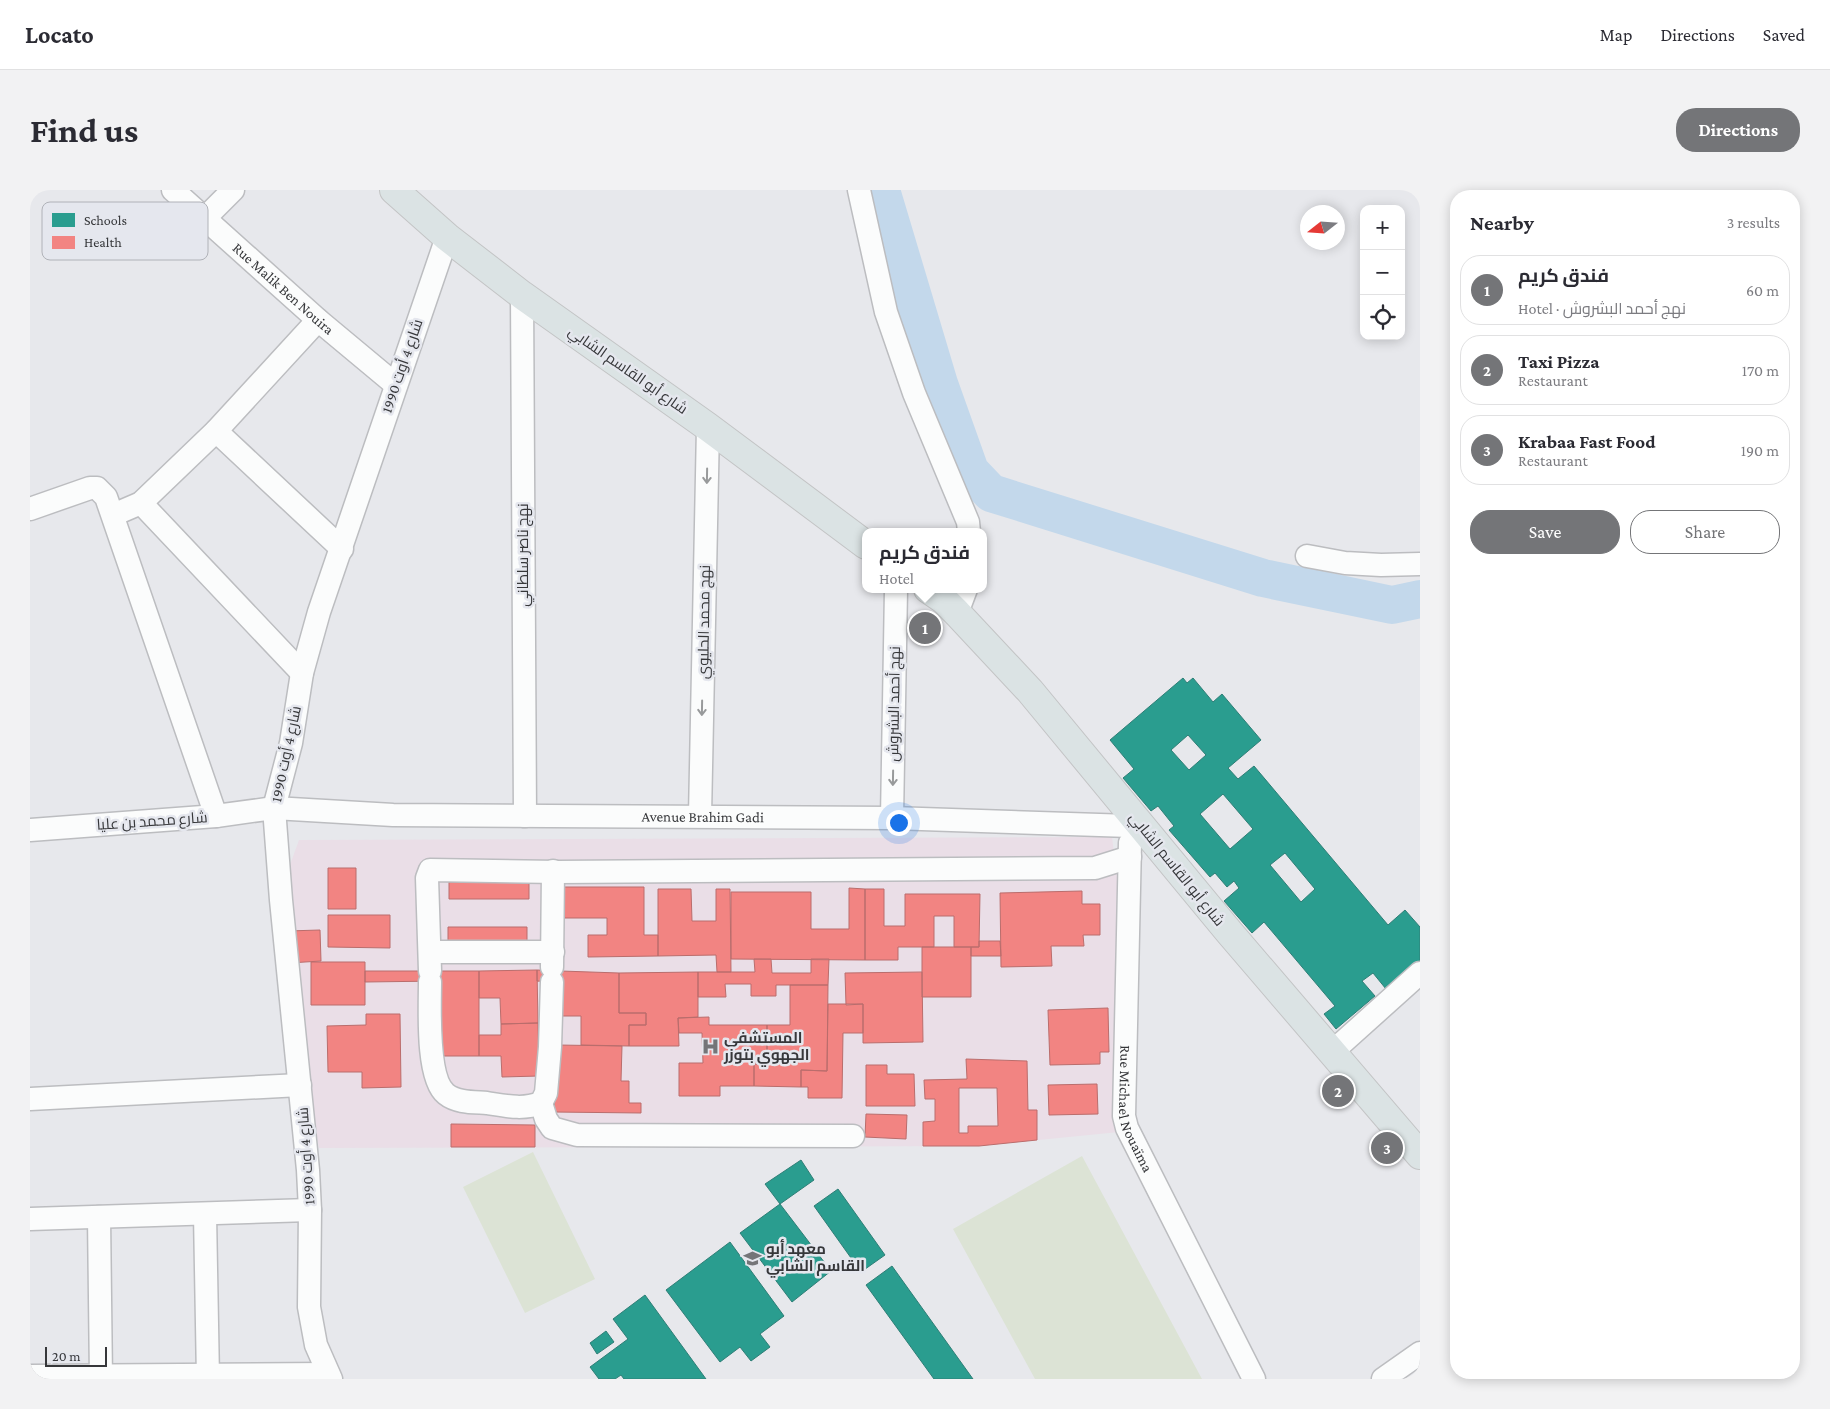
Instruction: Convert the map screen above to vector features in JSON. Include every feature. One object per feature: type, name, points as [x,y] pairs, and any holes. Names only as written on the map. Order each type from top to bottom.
[{"type":"main road","name":"شارع أبو القاسم الشابي","points":[[394,190],[447,237],[522,295],[708,427],[862,542]]},
{"type":"main road","name":"شارع أبو القاسم الشابي","points":[[934,593],[944,600],[961,601],[1130,818],[1420,1155]]},
{"type":"street","name":"Rue Malik Ben Nouira","points":[[173,190],[186,202]]},
{"type":"street","points":[[208,215],[233,190]]},
{"type":"street","points":[[859,190],[886,312],[914,393],[968,522],[969,528]]},
{"type":"street","name":"Rue Malik Ben Nouira","points":[[208,223],[318,320],[396,385]]},
{"type":"street","name":"شارع 4 أوت 1990","points":[[329,1376],[316,1345],[309,1307],[310,1210],[300,1085],[279,882],[274,808],[291,743],[302,672],[319,612],[447,237]]},
{"type":"street","name":"نهج ناصر سلطاني","points":[[522,295],[525,816]]},
{"type":"street","points":[[113,515],[141,504],[216,431],[318,320]]},
{"type":"street","name":"نهج محمد الحليوي","points":[[700,816],[708,427]]},
{"type":"street","points":[[216,431],[342,549]]},
{"type":"street","points":[[30,509],[90,488],[96,488],[106,497],[216,816]]},
{"type":"street","points":[[141,504],[302,672]]},
{"type":"street","points":[[1307,556],[1345,563],[1381,565],[1420,564]]},
{"type":"street","name":"نهج أحمد البشروش","points":[[892,818],[896,593]]},
{"type":"street","name":"Avenue Brahim Gadi","points":[[274,808],[393,815],[1130,818]]},
{"type":"street","name":"شارع محمد بن عليا","points":[[30,830],[216,816],[274,808]]},
{"type":"street","name":"Rue Michael Nouaïma","points":[[1130,818],[1124,1107],[1126,1128],[1254,1379]]},
{"type":"street","points":[[541,1103],[522,1108],[458,1100],[447,1095],[440,1087],[435,1076],[431,1044],[427,878],[430,870],[553,872],[1095,868],[1130,858]]},
{"type":"street","points":[[553,872],[550,1047],[546,1093],[541,1103],[546,1119],[552,1128],[577,1135],[853,1136]]},
{"type":"street","points":[[430,968],[552,968]]},
{"type":"street","points":[[1332,1052],[1420,973]]},
{"type":"street","points":[[30,1099],[300,1085]]},
{"type":"street","points":[[30,1219],[310,1210]]},
{"type":"street","points":[[205,1214],[208,1376]]},
{"type":"street","points":[[99,1217],[101,1377]]},
{"type":"street","points":[[1383,1379],[1420,1353]]},
{"type":"street","points":[[30,1376],[329,1376]]},
{"type":"shaded area","name":"المستشفى الجهوي بتوزر","points":[[1112,837],[1117,877],[1119,1132],[979,1146],[319,1148],[287,963],[283,884],[299,840]]},
{"type":"shaded area","points":[[533,1152],[595,1279],[525,1313],[463,1187]]},
{"type":"shaded area","points":[[1082,1156],[1202,1379],[1035,1379],[953,1229]]},
{"type":"building: Schools","points":[[1183,678],[1187,683],[1193,678],[1213,702],[1222,694],[1261,740],[1228,768],[1238,779],[1254,766],[1388,925],[1405,910],[1420,927],[1420,960],[1386,989],[1373,973],[1362,981],[1375,996],[1336,1029],[1324,1014],[1335,1006],[1264,922],[1252,933],[1224,901],[1239,888],[1234,881],[1227,887],[1215,873],[1210,877],[1169,830],[1174,826],[1158,806],[1151,811],[1123,778],[1134,769],[1110,740]],"holes":[[[1188,735],[1206,755],[1189,770],[1171,750]],[[1223,794],[1253,829],[1230,849],[1200,814]],[[1285,853],[1315,889],[1301,902],[1270,865]]]},
{"type":"building: Schools","points":[[801,1160],[814,1180],[780,1204],[765,1184]]},
{"type":"building: Schools","points":[[838,1189],[885,1255],[861,1272],[814,1206]]},
{"type":"building: Schools","points":[[780,1204],[831,1271],[792,1302],[740,1233]]},
{"type":"building: Schools","points":[[730,1242],[784,1316],[760,1334],[770,1347],[751,1361],[740,1347],[720,1362],[666,1290]]},
{"type":"building: Schools","points":[[892,1266],[973,1379],[934,1379],[866,1285]]},
{"type":"building: Schools","points":[[645,1295],[706,1379],[624,1379],[621,1375],[615,1379],[599,1379],[590,1367],[628,1339],[613,1319]]},
{"type":"building: Schools","points":[[606,1331],[614,1342],[597,1354],[590,1343]]},
{"type":"building: Health","points":[[328,868],[356,868],[356,909],[328,909]]},
{"type":"building: Health","points":[[449,882],[529,882],[529,899],[449,899]]},
{"type":"building: Health","points":[[563,887],[644,887],[644,935],[658,935],[658,956],[588,957],[588,935],[607,935],[607,918],[563,918]]},
{"type":"building: Health","points":[[849,888],[865,889],[865,960],[731,959],[731,892],[811,892],[811,929],[849,929]]},
{"type":"building: Health","points":[[658,889],[691,889],[692,921],[716,921],[716,889],[730,889],[731,972],[717,972],[716,955],[658,956]]},
{"type":"building: Health","points":[[865,889],[884,889],[884,926],[905,926],[905,894],[980,894],[979,947],[954,947],[954,916],[934,916],[934,947],[898,947],[898,960],[865,960]]},
{"type":"building: Health","points":[[1082,891],[1082,904],[1100,904],[1100,935],[1083,935],[1084,946],[1051,946],[1052,966],[1001,967],[1000,893]]},
{"type":"building: Health","points":[[328,915],[390,915],[390,948],[328,947]]},
{"type":"building: Health","points":[[448,927],[527,927],[527,943],[448,943]]},
{"type":"building: Health","points":[[320,930],[321,961],[289,963],[287,931]]},
{"type":"building: Health","points":[[979,941],[1000,941],[1001,956],[971,956],[971,947],[979,947]]},
{"type":"building: Health","points":[[922,947],[971,947],[971,997],[922,997]]},
{"type":"building: Health","points":[[754,959],[771,959],[772,973],[811,973],[811,959],[829,959],[828,985],[776,985],[776,996],[751,996],[751,984],[725,984],[726,997],[698,997],[698,972],[755,972]]},
{"type":"building: Health","points":[[311,962],[365,962],[365,1005],[311,1005]]},
{"type":"building: Health","points":[[537,970],[561,971],[560,982],[537,981]]},
{"type":"building: Health","points":[[537,970],[538,1023],[501,1024],[500,998],[479,998],[479,971]]},
{"type":"building: Health","points":[[365,971],[440,971],[440,981],[365,982]]},
{"type":"building: Health","points":[[440,971],[479,971],[479,1056],[441,1056]]},
{"type":"building: Health","points":[[561,971],[619,973],[619,1013],[646,1013],[646,1025],[629,1025],[629,1046],[581,1045],[581,1016],[560,1016]]},
{"type":"building: Health","points":[[698,972],[698,1017],[678,1018],[679,1046],[629,1046],[629,1025],[646,1025],[646,1013],[619,1013],[619,973]]},
{"type":"building: Health","points":[[922,972],[923,1042],[863,1043],[863,1004],[846,1005],[845,973]]},
{"type":"building: Health","points":[[790,985],[828,985],[827,1071],[801,1070],[801,1087],[754,1086],[754,1064],[767,1064],[767,1025],[790,1025]]},
{"type":"building: Health","points":[[828,1004],[863,1004],[863,1033],[843,1033],[842,1098],[808,1098],[808,1087],[801,1087],[801,1070],[827,1071]]},
{"type":"building: Health","points":[[1108,1008],[1109,1052],[1100,1052],[1100,1064],[1050,1065],[1048,1010]]},
{"type":"building: Health","points":[[366,1014],[400,1014],[401,1087],[362,1088],[362,1072],[328,1072],[327,1026],[366,1025]]},
{"type":"building: Health","points":[[709,1017],[709,1025],[767,1025],[767,1064],[754,1064],[754,1086],[720,1086],[720,1096],[679,1096],[679,1063],[703,1063],[702,1033],[679,1033],[678,1018]]},
{"type":"building: Health","points":[[538,1023],[539,1076],[502,1077],[501,1056],[479,1056],[479,1035],[501,1035],[501,1024]]},
{"type":"building: Health","points":[[558,1045],[622,1046],[621,1081],[629,1081],[629,1103],[641,1103],[641,1113],[554,1112]]},
{"type":"building: Health","points":[[966,1059],[1027,1061],[1028,1110],[1037,1110],[1037,1140],[979,1146],[923,1146],[923,1122],[935,1121],[935,1099],[925,1099],[924,1080],[967,1079]],"holes":[[[959,1088],[997,1088],[998,1126],[968,1126],[968,1133],[959,1133]]]},
{"type":"building: Health","points":[[866,1065],[887,1065],[887,1074],[914,1074],[915,1106],[866,1106]]},
{"type":"building: Health","points":[[1097,1084],[1098,1114],[1049,1115],[1048,1085]]},
{"type":"building: Health","points":[[866,1114],[907,1115],[906,1139],[865,1137]]},
{"type":"building: Health","points":[[451,1124],[535,1125],[535,1147],[451,1147]]},
{"type":"waterway","points":[[881,190],[939,384],[970,471],[991,493],[1263,578],[1392,605],[1420,599]]},
{"type":"place","name":"فندق كريم","points":[[925,628]]},
{"type":"place","name":"المستشفى الجهوي بتوزر","points":[[710,1047]]},
{"type":"place","name":"Taxi Pizza","points":[[1338,1091]]},
{"type":"place","name":"Krabaa Fast Food","points":[[1387,1148]]},
{"type":"place","name":"معهد أبو القاسم الشابي","points":[[752,1258]]}]
